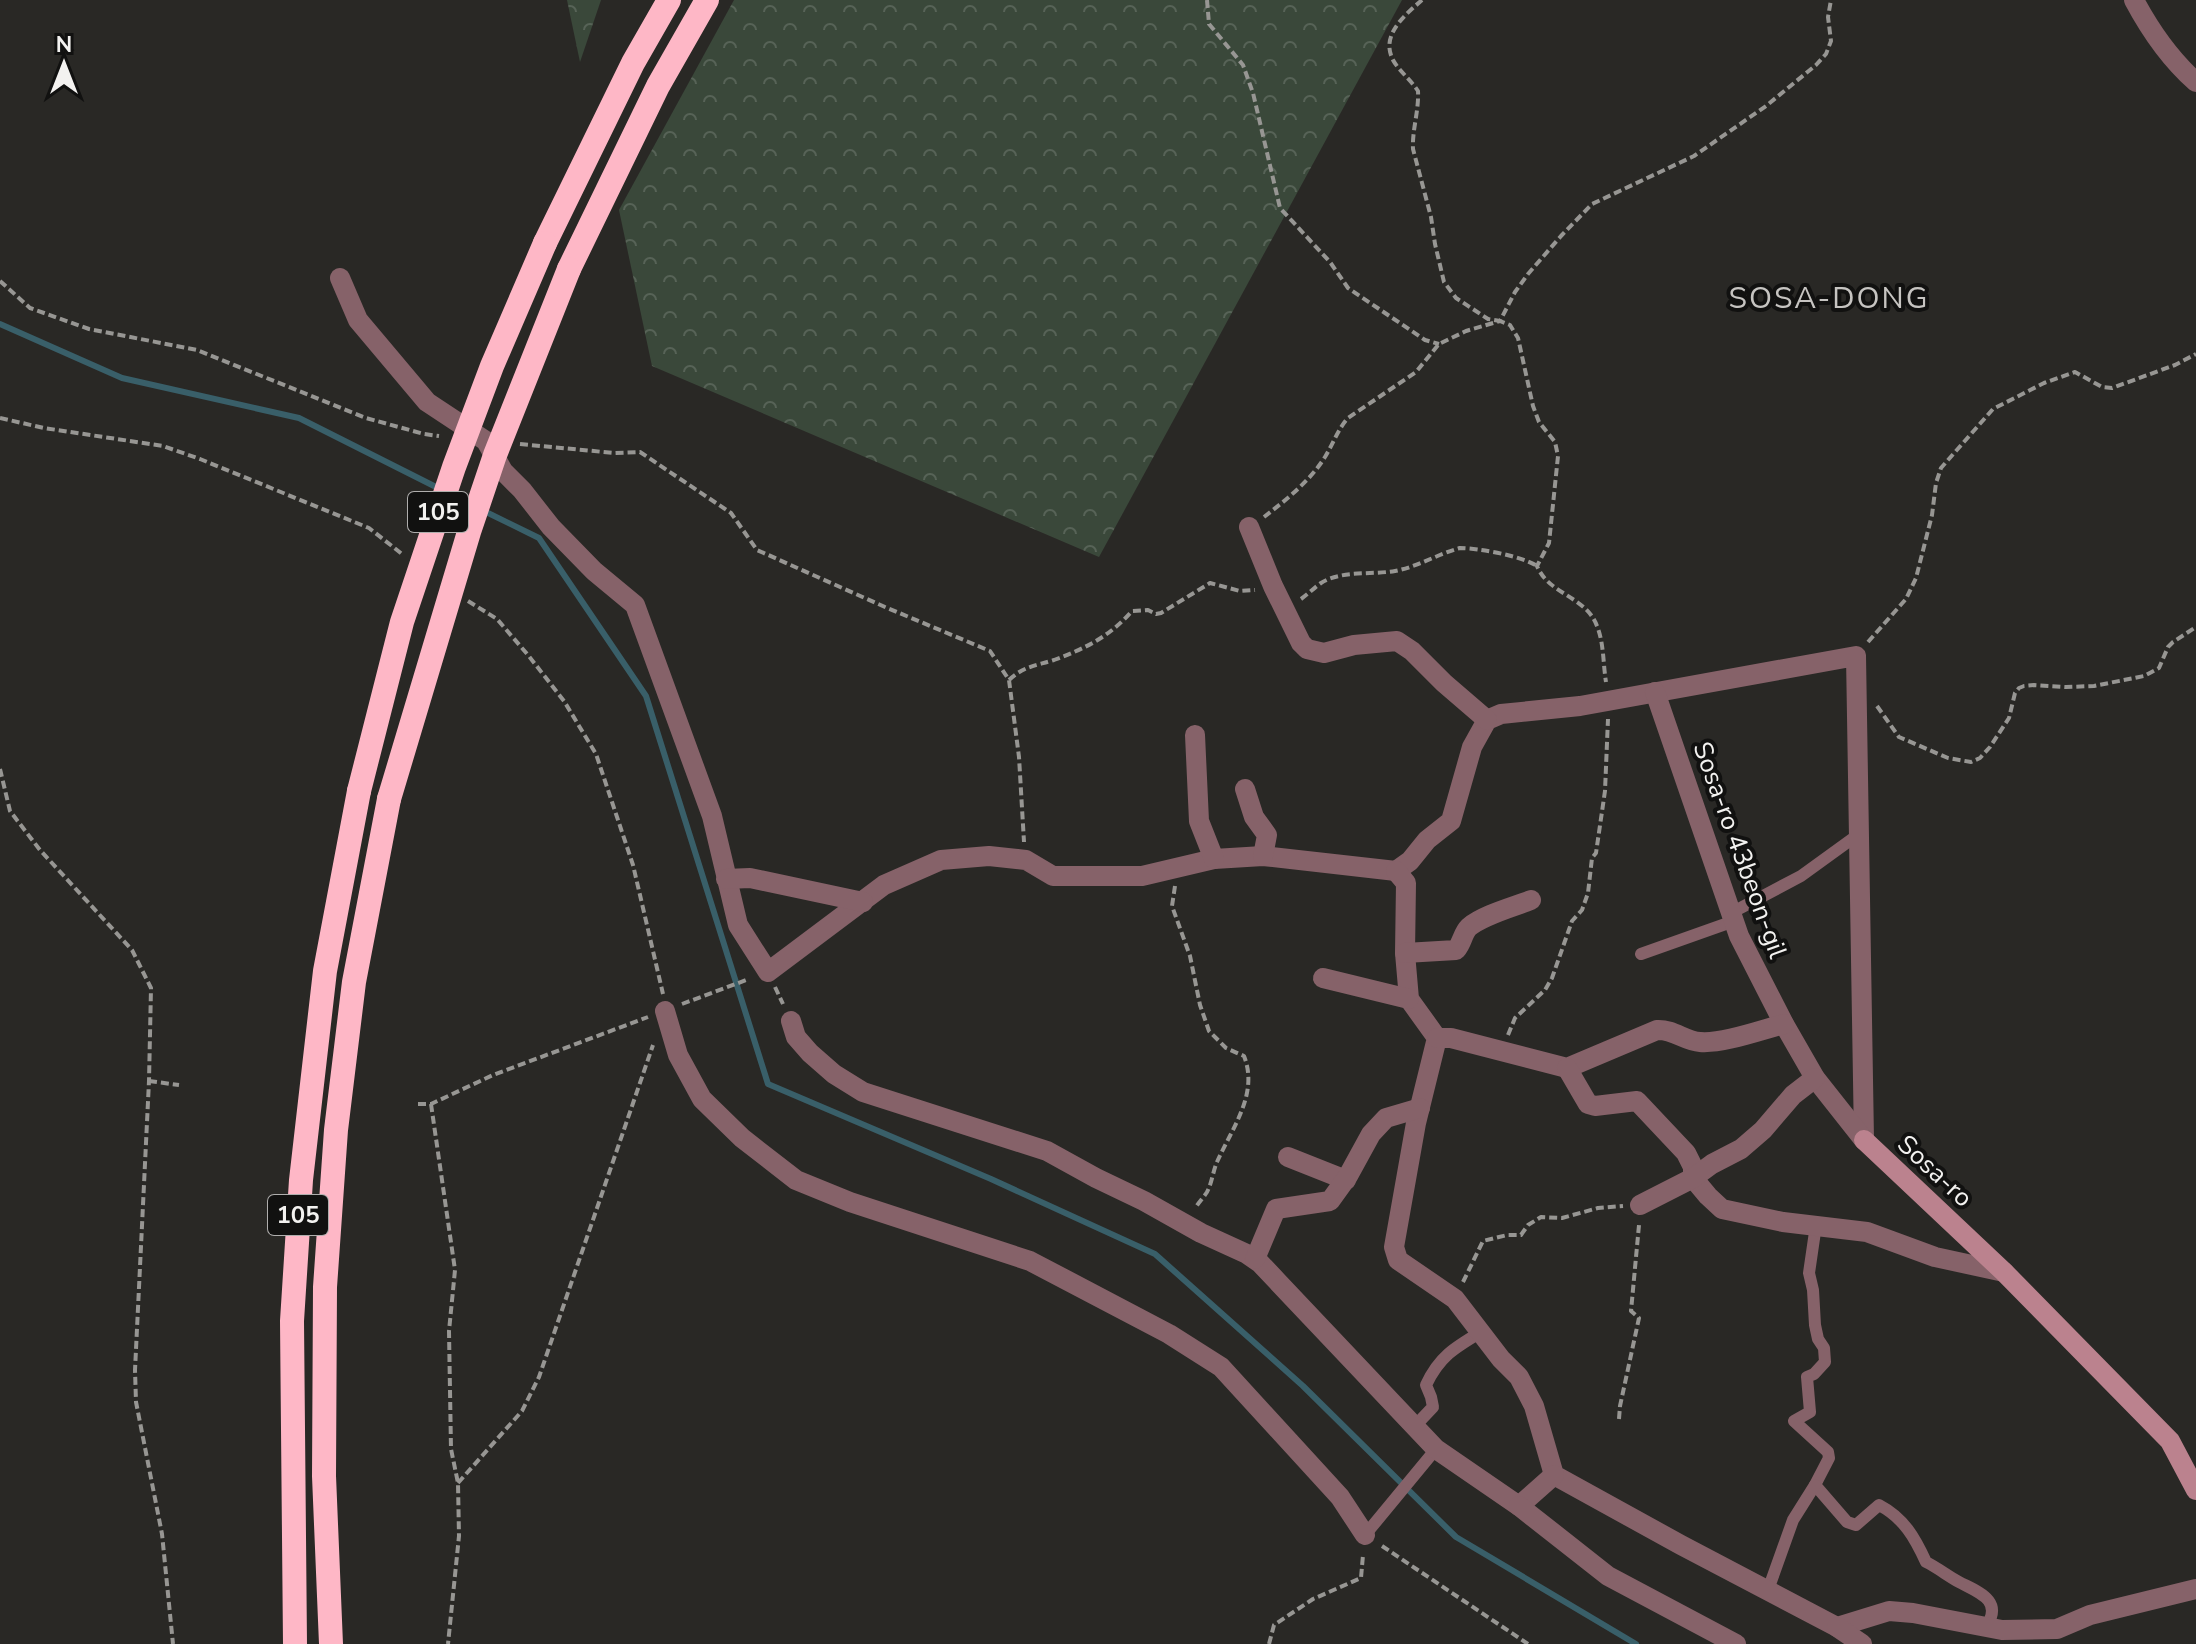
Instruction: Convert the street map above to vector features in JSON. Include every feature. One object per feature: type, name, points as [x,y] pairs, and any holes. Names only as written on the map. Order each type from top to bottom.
[{"type":"highway","name":"105","points":[[295,1644],[292,1321],[299,1206],[325,971],[359,791],[402,622],[492,366],[545,243],[633,63],[669,0]]},
{"type":"highway","name":"105","points":[[331,1644],[324,1476],[326,1271],[336,1130],[354,982],[389,799],[495,455],[569,269],[658,86],[707,0]]},
{"type":"street","points":[[2134,0],[2180,68],[2196,82]]},
{"type":"street","points":[[340,278],[358,320],[427,402],[486,441],[503,471],[551,527],[594,571],[635,605],[712,816],[738,925],[768,972],[884,885],[941,860],[989,856],[1026,860],[1053,876],[1142,876],[1214,859],[1263,856],[1396,871],[1451,821],[1472,747],[1487,720],[1501,714],[1609,701],[1856,656]]},
{"type":"street","points":[[1249,527],[1282,606],[1307,649],[1324,653],[1354,645],[1397,641],[1487,720]]},
{"type":"street","name":"Sosa-ro","points":[[1856,656],[1864,1140],[2004,1272],[2170,1441],[2196,1490]]},
{"type":"street","name":"Sosa-ro 43beon-gil","points":[[1655,692],[1739,936],[1815,1078],[1864,1140]]},
{"type":"street","points":[[1195,735],[1199,821],[1214,859]]},
{"type":"street","points":[[1245,789],[1254,817],[1267,835],[1263,856]]},
{"type":"street","points":[[1396,871],[1406,883],[1405,953],[1409,999],[1437,1038],[1420,1108],[1394,1247],[1398,1260],[1455,1299],[1501,1359],[1519,1377],[1542,1428],[1554,1475],[1837,1627],[1862,1644]]},
{"type":"street","points":[[726,879],[750,878],[863,902]]},
{"type":"street","points":[[1405,953],[1456,950],[1463,943],[1465,931],[1473,924],[1531,900]]},
{"type":"street","points":[[1323,978],[1409,999]]},
{"type":"street","points":[[671,1008],[678,1055],[702,1099],[742,1138],[796,1180],[850,1202],[1030,1261],[1169,1334],[1221,1367],[1340,1497],[1365,1535]]},
{"type":"street","points":[[791,1021],[796,1037],[810,1053],[834,1074],[863,1092],[1047,1151],[1255,1259],[1436,1449],[1519,1506],[1608,1576],[1736,1644]]},
{"type":"street","points":[[1437,1038],[1451,1038],[1567,1068],[1657,1030],[1667,1029],[1696,1042],[1709,1042],[1784,1024]]},
{"type":"street","points":[[1567,1068],[1588,1104],[1595,1106],[1637,1101],[1686,1153],[1693,1167],[1693,1178],[1722,1209],[1783,1222],[1867,1232],[1935,1257],[2004,1272]]},
{"type":"street","points":[[1640,1205],[1741,1149],[1763,1130],[1793,1095],[1815,1078]]},
{"type":"street","points":[[1255,1259],[1276,1209],[1330,1201],[1346,1180],[1371,1134],[1386,1118],[1420,1108]]},
{"type":"street","points":[[1288,1157],[1346,1180]]},
{"type":"street","points":[[1519,1506],[1554,1475]]},
{"type":"street","points":[[1837,1627],[1889,1611],[2002,1630],[2057,1629],[2090,1615],[2196,1589]]},
{"type":"lane","points":[[1641,954],[1732,917],[1801,876],[1859,834]]},
{"type":"lane","points":[[1768,1590],[1793,1520],[1829,1458],[1828,1452],[1794,1421],[1810,1412],[1807,1377],[1825,1362],[1824,1348],[1815,1325],[1809,1273],[1816,1225]]},
{"type":"lane","points":[[1415,1426],[1433,1407],[1426,1385],[1435,1366],[1457,1346],[1481,1332]]},
{"type":"lane","points":[[1365,1535],[1436,1449]]},
{"type":"lane","points":[[1815,1485],[1847,1522],[1856,1525],[1879,1505],[1889,1510],[1913,1533],[1926,1562],[1971,1586],[1991,1603],[1990,1621],[1986,1627]]},
{"type":"path","points":[[1207,0],[1209,24],[1243,65],[1253,93],[1280,208],[1330,262],[1348,288],[1425,340],[1439,344]]},
{"type":"path","points":[[1422,0],[1393,30],[1391,51],[1393,60],[1418,91],[1417,124],[1412,142],[1444,282],[1456,298],[1488,319],[1510,325],[1518,338],[1533,406],[1539,422],[1555,442],[1558,456],[1549,543],[1537,566]]},
{"type":"path","points":[[1249,527],[1277,508],[1312,474],[1348,418],[1416,372],[1439,344],[1466,331],[1500,321],[1528,274],[1592,204],[1694,156],[1766,106],[1816,65],[1826,54],[1831,41],[1828,17],[1831,0]]},
{"type":"path","points":[[0,281],[30,308],[89,329],[197,350],[366,418],[440,436]]},
{"type":"path","points":[[1856,656],[1906,599],[1916,578],[1941,468],[1993,409],[2044,383],[2075,372],[2102,387],[2112,388],[2196,354]]},
{"type":"path","points":[[486,441],[614,453],[640,452],[731,513],[757,550],[990,651],[1009,680],[1019,757],[1026,860]]},
{"type":"path","points":[[1282,606],[1334,578],[1395,571],[1460,548],[1470,548],[1516,557],[1537,566],[1541,576],[1553,588],[1575,599],[1597,624],[1609,701],[1605,791],[1588,893],[1582,910],[1567,932],[1552,978],[1545,990],[1515,1018],[1504,1052]]},
{"type":"path","points":[[1009,680],[1023,668],[1093,645],[1120,625],[1132,611],[1161,613],[1210,583],[1240,591],[1273,586]]},
{"type":"path","points":[[1856,683],[1883,713],[1899,737],[1948,758],[1971,762],[1980,758],[1990,747],[2009,718],[2019,688],[2034,685],[2094,686],[2144,676],[2159,668],[2173,642],[2196,627]]},
{"type":"path","points":[[0,769],[10,811],[40,850],[132,950],[151,988],[136,1402],[162,1534],[173,1644]]},
{"type":"path","points":[[1178,868],[1172,906],[1190,956],[1209,1031],[1226,1048],[1244,1056],[1248,1064],[1243,1112],[1217,1162],[1208,1191],[1185,1224]]},
{"type":"path","points":[[418,1104],[431,1104],[493,1075],[768,972],[791,1021]]},
{"type":"path","points":[[458,1483],[522,1411],[539,1377],[671,1008]]},
{"type":"path","points":[[149,1081],[179,1085]]},
{"type":"path","points":[[431,1104],[455,1270],[449,1331],[451,1449],[458,1483],[459,1536],[448,1644]]},
{"type":"path","points":[[1455,1299],[1483,1241],[1521,1235],[1528,1225],[1541,1217],[1562,1218],[1598,1208],[1640,1205],[1631,1293],[1631,1311],[1639,1318],[1619,1419]]},
{"type":"path","points":[[1269,1644],[1274,1625],[1313,1599],[1361,1578],[1365,1535],[1528,1644]]},
{"type":"green space","points":[[567,0],[601,0],[580,62]]},
{"type":"green space","points":[[734,0],[1402,0],[1099,557],[652,366],[619,210]]},
{"type":"waterway","points":[[0,324],[122,378],[299,418],[440,489]]},
{"type":"waterway","points":[[450,494],[472,505]]},
{"type":"waterway","points":[[482,510],[539,538],[646,696],[768,1084],[991,1179],[1155,1254],[1303,1386],[1456,1537],[1636,1644]]},
{"type":"district","name":"SOSA-DONG","points":[[1829,298]]}]
